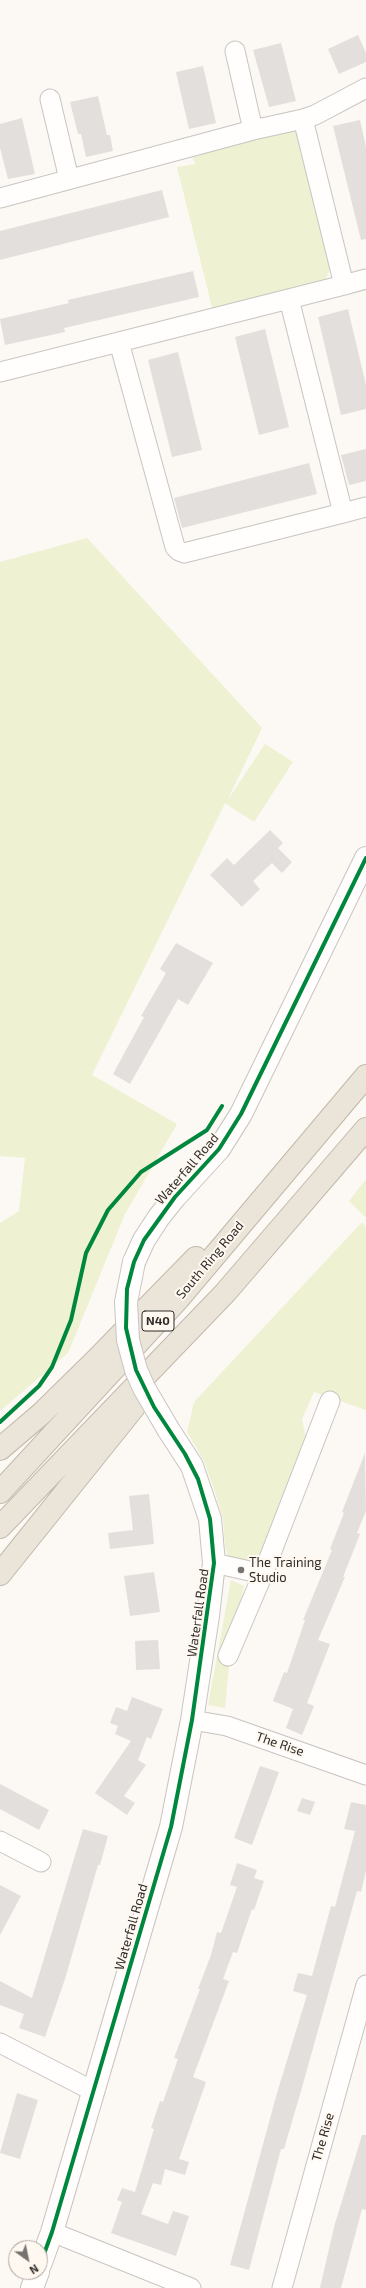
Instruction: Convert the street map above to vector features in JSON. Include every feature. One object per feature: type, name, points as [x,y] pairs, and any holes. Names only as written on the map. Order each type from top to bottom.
[{"type":"highway","name":"South Ring Road","points":[[0,1492],[179,1298],[366,1076]]},
{"type":"highway","name":"N40","points":[[0,1527],[225,1293],[366,1129]]},
{"type":"highway","points":[[0,1449],[41,1414],[95,1361],[308,1144]]},
{"type":"highway","points":[[0,1574],[225,1293]]},
{"type":"street","points":[[235,51],[253,130]]},
{"type":"street","points":[[0,198],[253,130],[303,119],[315,115],[366,88]]},
{"type":"street","points":[[50,99],[69,179]]},
{"type":"street","points":[[303,119],[344,285]]},
{"type":"street","points":[[0,372],[366,280]]},
{"type":"street","points":[[289,299],[342,513]]},
{"type":"street","points":[[119,342],[175,547],[179,551],[184,553],[366,507]]},
{"type":"street","name":"Waterfall Road","points":[[48,2243],[171,1827],[192,1720],[214,1563],[210,1519],[205,1499],[192,1466],[144,1388],[136,1370],[128,1340],[126,1302],[134,1262],[144,1240],[159,1217],[174,1197],[219,1149],[241,1114],[366,858]]},
{"type":"street","points":[[228,1656],[263,1574],[330,1401]]},
{"type":"street","points":[[214,1563],[263,1574]]},
{"type":"street","name":"The Rise","points":[[192,1720],[227,1726],[366,1775]]},
{"type":"street","points":[[0,1841],[41,1862]]},
{"type":"street","name":"The Rise","points":[[282,2288],[366,1985]]},
{"type":"street","points":[[0,2043],[93,2091]]},
{"type":"street","points":[[52,2232],[191,2288]]},
{"type":"green space","points":[[294,127],[299,133],[332,264],[325,281],[213,311],[177,167],[195,164],[192,155]]},
{"type":"green space","points":[[87,538],[262,728],[227,801],[265,744],[293,762],[254,822],[225,803],[92,1075],[177,1124],[125,1214],[68,1353],[0,1411],[0,1223],[19,1211],[25,1158],[0,1156],[0,562]]},
{"type":"green space","points":[[366,1179],[366,1216],[365,1217],[349,1201]]},
{"type":"green space","points":[[362,1222],[366,1226],[366,1410],[314,1392],[302,1419],[307,1443],[263,1548],[255,1561],[251,1564],[228,1557],[225,1546],[223,1519],[215,1492],[204,1461],[187,1432],[194,1402]]},
{"type":"green space","points":[[231,1580],[244,1586],[239,1607],[219,1651],[229,1666],[225,1708],[208,1705]]},
{"type":"building","points":[[358,35],[366,53],[366,62],[339,74],[328,49]]},
{"type":"building","points":[[281,43],[296,101],[269,107],[253,50]]},
{"type":"building","points":[[203,66],[216,123],[189,129],[176,72]]},
{"type":"building","points":[[98,96],[107,135],[110,135],[113,151],[86,157],[81,134],[78,134],[70,102]]},
{"type":"building","points":[[22,118],[35,174],[8,179],[0,148],[0,124]]},
{"type":"building","points":[[360,120],[366,147],[366,239],[361,240],[333,126]]},
{"type":"building","points":[[162,190],[169,217],[0,260],[0,231]]},
{"type":"building","points":[[193,271],[199,297],[64,328],[65,332],[5,345],[0,319],[69,303],[68,300]]},
{"type":"building","points":[[348,309],[366,385],[366,409],[341,415],[318,317]]},
{"type":"building","points":[[265,329],[289,427],[259,435],[235,337]]},
{"type":"building","points":[[178,352],[202,450],[172,457],[148,360]]},
{"type":"building","points":[[366,449],[366,481],[349,485],[341,455]]},
{"type":"building","points":[[309,463],[317,494],[182,528],[174,498]]},
{"type":"building","points":[[270,830],[283,843],[278,848],[292,862],[282,873],[272,863],[253,881],[260,889],[242,907],[210,875],[227,858],[234,865]]},
{"type":"building","points":[[176,943],[213,963],[188,1005],[178,999],[130,1084],[113,1074],[144,1017],[141,1016],[166,973],[160,969]]},
{"type":"building","points":[[365,1453],[366,1511],[357,1533],[360,1534],[343,1577],[345,1577],[318,1640],[330,1644],[307,1703],[314,1706],[302,1735],[286,1728],[293,1709],[273,1701],[284,1672],[287,1673],[305,1620],[303,1620],[332,1550],[330,1549],[344,1513],[342,1512]]},
{"type":"building","points":[[149,1494],[154,1544],[110,1549],[108,1533],[133,1530],[129,1496]]},
{"type":"building","points":[[154,1572],[160,1612],[130,1616],[124,1576]]},
{"type":"building","points":[[158,1640],[160,1669],[136,1670],[135,1641]]},
{"type":"building","points":[[132,1697],[163,1709],[151,1739],[147,1737],[138,1760],[146,1765],[124,1796],[135,1803],[127,1815],[95,1793],[131,1741],[115,1734],[118,1726],[110,1723],[116,1707],[127,1711]]},
{"type":"building","points":[[260,1766],[279,1772],[252,1845],[234,1838]]},
{"type":"building","points":[[0,1784],[49,1810],[39,1830],[0,1809]]},
{"type":"building","points":[[302,1798],[315,1802],[310,1815],[297,1811]]},
{"type":"building","points":[[351,1802],[366,1805],[366,1871],[361,1892],[357,1891],[284,2149],[281,2149],[249,2270],[230,2265],[277,2093],[307,1995],[293,1991],[298,1973],[312,1976],[331,1906],[335,1907],[355,1831],[344,1829]]},
{"type":"building","points":[[83,1829],[108,1836],[100,1865],[98,1865],[65,1979],[45,2037],[19,2028],[24,2014],[0,2005],[0,1981],[32,1998]]},
{"type":"building","points":[[237,1863],[257,1870],[254,1878],[264,1881],[254,1910],[252,1909],[237,1953],[233,1952],[223,1979],[229,1981],[193,2077],[206,2082],[179,2159],[189,2162],[185,2175],[165,2169],[161,2185],[153,2183],[141,2214],[168,2224],[173,2211],[189,2216],[176,2256],[111,2233],[122,2202],[117,2200],[122,2188],[135,2192],[154,2129],[151,2128],[160,2101],[163,2102],[178,2059],[174,2058],[200,1989],[198,1989],[211,1955],[217,1932],[221,1933],[237,1887],[230,1885]]},
{"type":"building","points":[[0,1885],[21,1896],[0,1935]]},
{"type":"building","points":[[17,2093],[38,2100],[20,2159],[0,2153]]},
{"type":"building","points":[[362,2135],[366,2135],[366,2210],[362,2209],[341,2288],[320,2288],[334,2227]]},
{"type":"cycle path","points":[[48,2243],[171,1827],[192,1720],[214,1563],[210,1519],[198,1479],[185,1454],[154,1407],[136,1370],[126,1328],[127,1289],[134,1262],[144,1240],[175,1197],[219,1149],[241,1114],[366,858]]},
{"type":"cycle path","points":[[0,1422],[39,1386],[52,1367],[71,1320],[86,1253],[108,1210],[141,1172],[207,1130],[222,1106]]},
{"type":"place","name":"The Training Studio","points":[[241,1570]]}]
